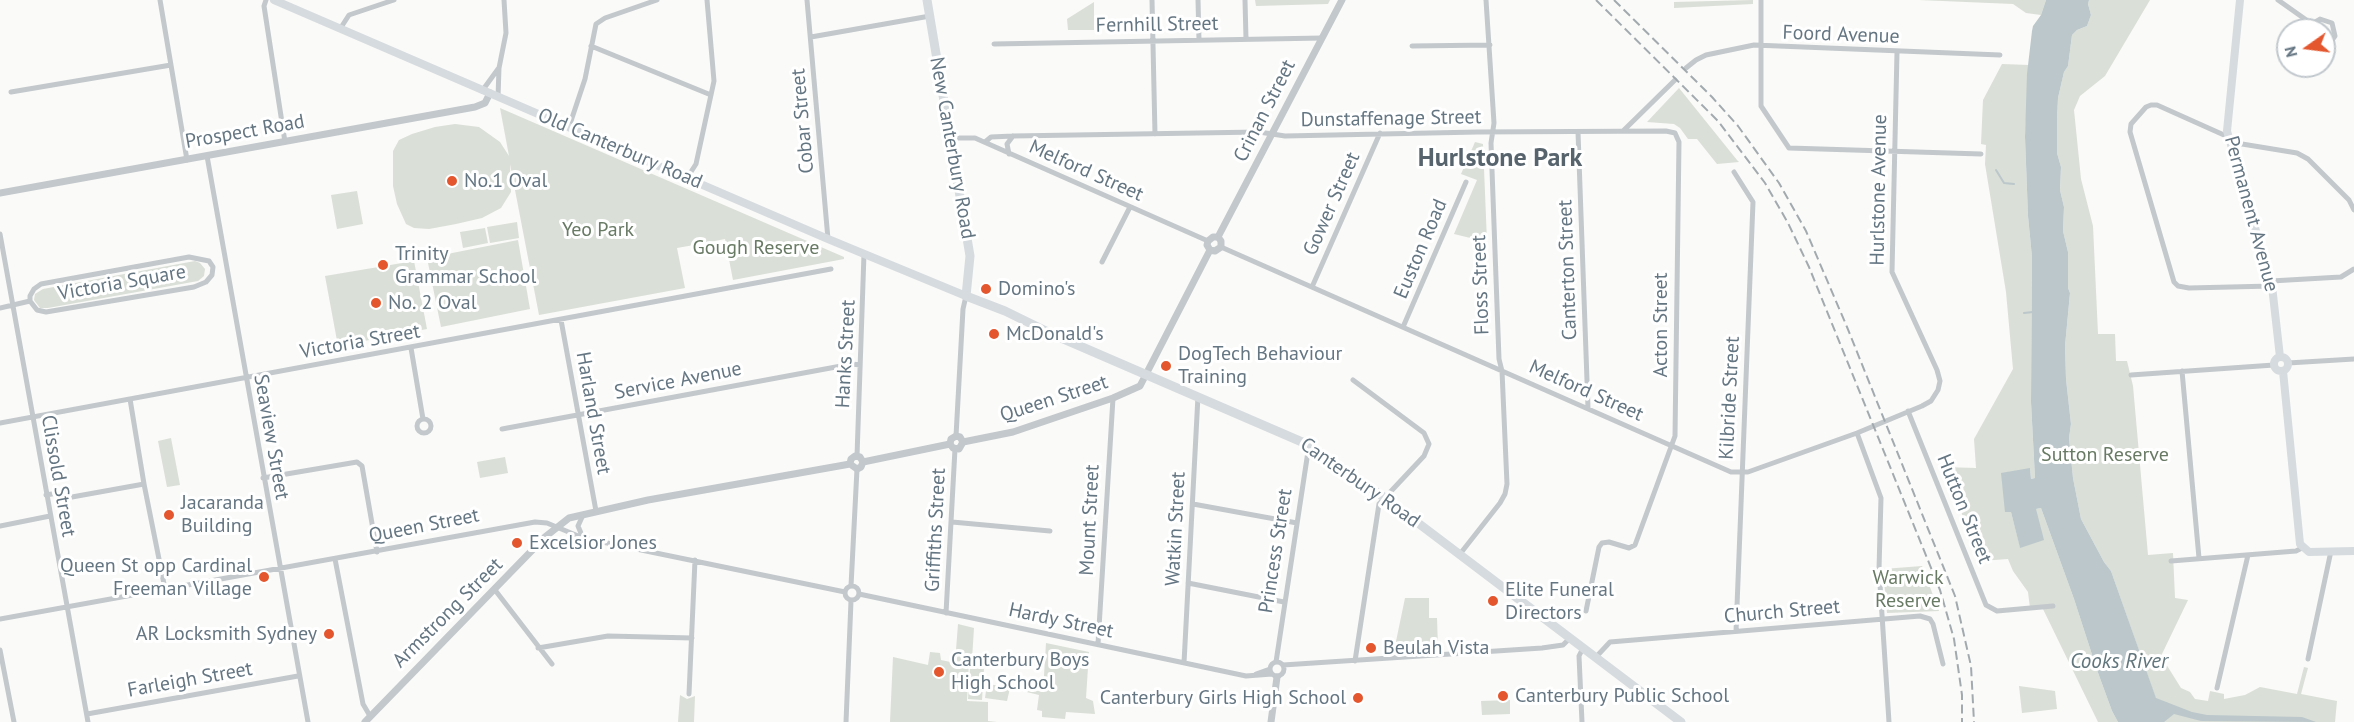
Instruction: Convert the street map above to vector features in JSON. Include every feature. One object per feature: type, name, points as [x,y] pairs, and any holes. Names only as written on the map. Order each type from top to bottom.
[{"type":"highway","name":"New Canterbury Road","points":[[927,0],[970,256],[971,269],[966,296]]},
{"type":"highway","name":"Canterbury Road","points":[[966,296],[1309,445],[1385,498],[1681,722]]},
{"type":"main road","name":"Old Canterbury Road","points":[[274,0],[828,239],[966,296]]},
{"type":"main road","name":"Permanent Avenue","points":[[2240,0],[2227,123],[2229,139],[2271,284],[2280,357]]},
{"type":"main road","points":[[2280,357],[2285,358],[2288,363],[2287,368],[2283,371],[2277,370],[2274,365],[2275,360],[2280,357]]},
{"type":"main road","points":[[2283,371],[2298,535],[2302,548],[2310,552],[2354,551]]},
{"type":"main road","points":[[2331,551],[2336,547],[2354,546]]},
{"type":"street","points":[[160,0],[187,160]]},
{"type":"street","points":[[266,0],[264,6],[285,142]]},
{"type":"street","points":[[340,29],[349,15],[394,0]]},
{"type":"street","points":[[490,94],[499,68],[506,33],[504,0]]},
{"type":"street","points":[[569,127],[583,87],[593,29],[600,20],[657,0]]},
{"type":"street","points":[[687,178],[696,164],[714,81],[707,0]]},
{"type":"street","name":"Cobar Street","points":[[807,0],[828,239]]},
{"type":"street","points":[[1152,0],[1155,134]]},
{"type":"street","points":[[1198,0],[1199,40]]},
{"type":"street","points":[[1245,0],[1246,39]]},
{"type":"street","name":"Crinan Street","points":[[1218,237],[1342,0]]},
{"type":"street","name":"Floss Street","points":[[1460,554],[1500,503],[1506,489],[1502,371],[1499,359],[1497,314],[1490,45],[1486,0]]},
{"type":"street","points":[[1761,0],[1761,106],[1789,148],[1981,154]]},
{"type":"street","points":[[2278,0],[2300,18]]},
{"type":"street","points":[[811,37],[930,16]]},
{"type":"street","name":"Fernhill Street","points":[[994,44],[1322,38]]},
{"type":"street","points":[[1412,46],[1490,45]]},
{"type":"street","name":"Foord Avenue","points":[[1686,68],[1706,55],[1754,45],[2001,55]]},
{"type":"street","points":[[591,46],[711,95]]},
{"type":"street","name":"Hurlstone Avenue","points":[[1897,52],[1892,273],[1940,381],[1938,390],[1927,404],[1908,411]]},
{"type":"street","points":[[11,92],[171,65]]},
{"type":"street","points":[[490,94],[499,68]]},
{"type":"street","points":[[1623,131],[1675,80]]},
{"type":"street","name":"Prospect Road","points":[[0,193],[479,106],[485,103],[490,94]]},
{"type":"street","points":[[2354,210],[2349,200],[2302,156],[2289,150],[2236,143],[2157,105],[2146,107],[2132,124],[2130,132],[2174,282],[2178,286],[2188,288],[2271,284],[2341,277],[2354,269]]},
{"type":"street","name":"Dunstaffenage Street","points":[[988,144],[991,137],[1013,136],[1259,132],[1285,136],[1671,131],[1678,137]]},
{"type":"street","name":"Canterton Street","points":[[1578,132],[1587,408]]},
{"type":"street","name":"Gower Street","points":[[1312,287],[1380,134]]},
{"type":"street","points":[[1010,154],[1007,144],[1013,136]]},
{"type":"street","name":"Melford Street","points":[[950,138],[971,137],[1208,241]]},
{"type":"street","name":"Acton Street","points":[[1586,611],[1599,547],[1605,542],[1629,548],[1635,545],[1672,445],[1676,426],[1675,289],[1678,137]]},
{"type":"street","name":"Seaview Street","points":[[207,156],[308,722]]},
{"type":"street","name":"Kilbride Street","points":[[1734,172],[1753,202],[1736,631]]},
{"type":"street","name":"Euston Road","points":[[1403,327],[1466,182]]},
{"type":"street","points":[[1102,262],[1130,207]]},
{"type":"street","name":"Clissold Street","points":[[0,234],[88,722]]},
{"type":"street","points":[[1218,237],[1221,247],[1215,251],[1210,250],[1207,245],[1208,241],[1218,237]]},
{"type":"street","name":"Melford Street","points":[[1221,247],[1731,472],[1741,473]]},
{"type":"street","points":[[1147,374],[1210,250]]},
{"type":"street","name":"Hanks Street","points":[[860,459],[860,365],[864,254]]},
{"type":"street","name":"Victoria Square","points":[[189,258],[209,261],[213,267],[212,275],[206,282],[195,287],[46,312],[37,310],[30,301],[34,289],[42,284],[116,270],[189,258]]},
{"type":"street","name":"Victoria Square","points":[[213,267],[226,265]]},
{"type":"street","name":"Victoria Street","points":[[0,423],[831,269]]},
{"type":"street","points":[[956,436],[963,309],[966,296]]},
{"type":"street","name":"Victoria Square","points":[[0,308],[30,301]]},
{"type":"street","name":"Harland Street","points":[[561,320],[596,511]]},
{"type":"street","points":[[411,348],[423,419]]},
{"type":"street","points":[[2288,363],[2354,359]]},
{"type":"street","name":"Service Avenue","points":[[502,429],[852,364],[860,365]]},
{"type":"street","points":[[2131,375],[2274,365]]},
{"type":"street","points":[[2182,371],[2199,558]]},
{"type":"street","name":"Queen Street","points":[[963,442],[1013,432],[1113,398],[1140,386],[1147,374]]},
{"type":"street","points":[[1353,380],[1424,433],[1428,440],[1428,449],[1424,456],[1379,504],[1355,661]]},
{"type":"street","name":"Watkin Street","points":[[1184,663],[1198,396]]},
{"type":"street","name":"Mount Street","points":[[1098,644],[1113,398]]},
{"type":"street","points":[[130,399],[165,590]]},
{"type":"street","points":[[1741,473],[1857,433],[1908,411]]},
{"type":"street","name":"Hutton Street","points":[[1908,411],[1983,601],[1989,608],[1997,611],[2053,606]]},
{"type":"street","points":[[1857,433],[1881,498],[1879,569],[1889,722]]},
{"type":"street","points":[[845,592],[851,586],[854,466],[851,459],[952,447],[961,448],[963,442],[960,437],[956,436]]},
{"type":"street","points":[[952,447],[951,439],[956,436]]},
{"type":"street","name":"Princess Street","points":[[1276,663],[1309,445]]},
{"type":"street","name":"Griffiths Street","points":[[946,613],[952,522],[952,447]]},
{"type":"street","points":[[555,528],[569,518],[585,513],[862,466],[860,459]]},
{"type":"street","points":[[263,478],[357,462],[362,466],[377,552]]},
{"type":"street","points":[[46,495],[63,492],[72,497],[144,484]]},
{"type":"street","points":[[1193,504],[1297,523]]},
{"type":"street","points":[[583,538],[579,530],[579,523],[585,513]]},
{"type":"street","points":[[0,526],[50,516]]},
{"type":"street","name":"Queen Street","points":[[0,619],[535,522],[555,528]]},
{"type":"street","points":[[952,522],[1050,531]]},
{"type":"street","points":[[555,528],[583,538],[845,592]]},
{"type":"street","name":"Armstrong Street","points":[[368,719],[555,528]]},
{"type":"street","points":[[2171,561],[2296,551],[2302,548]]},
{"type":"street","points":[[2308,658],[2331,551]]},
{"type":"street","points":[[2217,688],[2248,555]]},
{"type":"street","points":[[335,559],[363,704],[368,719]]},
{"type":"street","points":[[689,694],[695,560]]},
{"type":"street","points":[[1188,583],[1284,602]]},
{"type":"street","points":[[851,586],[858,590],[859,594],[855,600],[851,601]]},
{"type":"street","points":[[495,590],[552,664]]},
{"type":"street","points":[[845,592],[846,597],[851,601]]},
{"type":"street","name":"Hardy Street","points":[[859,594],[1246,676],[1273,673]]},
{"type":"street","points":[[846,722],[851,601]]},
{"type":"street","name":"Church Street","points":[[1596,657],[1610,642],[1920,616],[1930,619],[1933,624],[1943,664]]},
{"type":"street","points":[[538,648],[608,636],[692,638]]},
{"type":"street","points":[[1271,722],[1273,673],[1276,663],[1284,668],[1295,665],[1552,647],[1563,645],[1570,638]]},
{"type":"street","points":[[1582,722],[1579,656],[1583,648]]},
{"type":"street","points":[[0,651],[14,722]]},
{"type":"street","points":[[1273,673],[1283,674],[1284,668]]},
{"type":"street","name":"Farleigh Street","points":[[87,714],[298,676]]},
{"type":"green space","points":[[1255,0],[1330,0],[1328,4],[1256,6]]},
{"type":"green space","points":[[1753,0],[1753,4],[1674,8],[1674,2]]},
{"type":"green space","points":[[1919,0],[2046,0],[2041,15],[2026,13],[2013,4]]},
{"type":"green space","name":"Sutton Reserve","points":[[2089,0],[2150,0],[2105,76],[2080,96],[2074,110],[2081,179],[2093,226],[2098,334],[2115,334],[2116,361],[2127,361],[2133,386],[2148,555],[2173,553],[2175,598],[2188,600],[2161,656],[2181,688],[2190,692],[2195,699],[2208,701],[2210,691],[2224,694],[2224,699],[2245,695],[2260,687],[2297,694],[2304,667],[2308,668],[2301,694],[2337,701],[2335,722],[2164,722],[2111,571],[2081,519],[2073,478],[2069,438],[2071,424],[2065,346],[2070,293],[2068,252],[2063,231],[2064,207],[2060,190],[2061,167],[2057,153],[2057,120],[2058,98],[2064,72],[2068,66],[2072,35],[2087,26],[2091,15]]},
{"type":"green space","points":[[1094,2],[1094,30],[1068,30],[1067,19]]},
{"type":"green space","points":[[2002,64],[2029,65],[2025,137],[2032,257],[2031,402],[2035,478],[2031,479],[2030,468],[2006,512],[2011,512],[2020,547],[2036,509],[2041,508],[2097,670],[2118,722],[2098,722],[2042,607],[2030,608],[2028,592],[2013,571],[2008,559],[1981,561],[1943,467],[1976,468],[1974,439],[2013,369],[2006,292],[1985,164],[1986,145],[1981,144],[1983,100]]},
{"type":"green space","points":[[1679,88],[1739,162],[1717,164],[1697,139],[1688,139],[1674,124],[1647,122]]},
{"type":"green space","name":"Yeo Park","points":[[500,108],[844,257],[844,259],[733,280],[725,239],[677,248],[685,288],[539,315],[510,164],[511,192],[501,208],[482,218],[456,224],[429,229],[414,228],[406,224],[397,204],[393,186],[393,151],[399,140],[435,127],[455,124],[479,127],[500,142],[509,156]]},
{"type":"green space","points":[[1475,142],[1483,144],[1487,242],[1454,234],[1477,180],[1461,174]]},
{"type":"green space","points":[[357,191],[363,224],[337,229],[331,195]]},
{"type":"green space","points":[[517,222],[519,238],[490,243],[487,227]]},
{"type":"green space","points":[[485,228],[488,243],[463,248],[460,232]]},
{"type":"green space","points":[[518,240],[530,309],[441,327],[427,258]]},
{"type":"green space","points":[[195,261],[205,269],[204,276],[198,281],[48,308],[40,308],[34,300],[35,294],[43,289]]},
{"type":"green space","name":"No. 2 Oval","points":[[414,261],[427,329],[338,346],[325,276]]},
{"type":"green space","points":[[171,438],[180,485],[167,487],[158,441]]},
{"type":"green space","points":[[505,457],[508,473],[480,478],[477,462]]},
{"type":"green space","name":"Warwick Reserve","points":[[1922,566],[1939,611],[1887,613],[1883,569]]},
{"type":"green space","points":[[1405,598],[1429,598],[1429,618],[1437,618],[1438,648],[1394,651]]},
{"type":"green space","points":[[958,624],[974,628],[972,659],[969,661],[967,701],[988,702],[988,721],[997,722],[890,722],[893,657],[928,665],[930,652],[940,653],[941,660],[955,663]]},
{"type":"green space","points":[[1046,643],[1089,652],[1086,698],[1093,701],[1095,714],[1066,712],[1065,719],[1042,717],[1042,711],[1037,710],[1039,695],[1010,688],[1007,701],[985,698],[987,684],[1009,687],[1009,685],[1043,692]]},
{"type":"green space","points":[[970,668],[984,669],[982,700],[968,699]]},
{"type":"green space","points":[[2019,686],[2055,691],[2057,709],[2022,713]]},
{"type":"green space","points":[[680,695],[687,699],[695,696],[694,722],[678,722]]},
{"type":"green space","points":[[1510,700],[1510,714],[1482,715],[1481,701]]},
{"type":"water","name":"Cooks River","points":[[2046,0],[2089,0],[2091,15],[2087,26],[2072,35],[2068,66],[2064,72],[2058,98],[2057,120],[2057,153],[2061,167],[2060,190],[2064,207],[2063,231],[2068,252],[2070,293],[2065,346],[2071,424],[2069,438],[2073,478],[2081,519],[2111,571],[2156,698],[2192,712],[2207,715],[2302,717],[2316,722],[2201,721],[2174,714],[2164,722],[2118,722],[2097,670],[2041,508],[2036,509],[2044,540],[2020,548],[2011,512],[2005,512],[2001,473],[2030,468],[2031,479],[2035,478],[2031,402],[2032,257],[2025,137],[2027,74],[2032,31]]},
{"type":"waterway","points":[[1996,170],[2004,183],[2014,184]]},
{"type":"waterway","points":[[2024,313],[2033,312]]},
{"type":"railway","points":[[1596,0],[1718,121],[1765,183],[1788,223],[1809,267],[1940,590],[1954,639],[1962,695],[1962,722]]},
{"type":"railway","points":[[1614,0],[1712,97],[1738,126],[1779,183],[1806,231],[1955,596],[1971,666],[1974,722]]},
{"type":"place","name":"No.1 Oval","points":[[452,181]]},
{"type":"place","name":"Trinity Grammar School","points":[[383,265]]},
{"type":"place","name":"Domino's","points":[[986,289]]},
{"type":"place","name":"No. 2 Oval","points":[[376,303]]},
{"type":"place","name":"McDonald's","points":[[994,334]]},
{"type":"place","name":"DogTech Behaviour Training","points":[[1166,366]]},
{"type":"place","name":"Jacaranda Building","points":[[169,515]]},
{"type":"place","name":"Excelsior Jones","points":[[517,543]]},
{"type":"place","name":"Queen St opp Cardinal Freeman Village","points":[[264,577]]},
{"type":"place","name":"Elite Funeral Directors","points":[[1493,601]]},
{"type":"place","name":"AR Locksmith Sydney","points":[[329,634]]},
{"type":"place","name":"Beulah Vista","points":[[1371,648]]},
{"type":"place","name":"Canterbury Boys High School","points":[[939,672]]},
{"type":"place","name":"Canterbury Public School","points":[[1503,696]]},
{"type":"place","name":"Canterbury Girls High School","points":[[1358,698]]},
{"type":"district","name":"Hurlstone Park","points":[[1500,159]]},
{"type":"park label","name":"Gough Reserve","points":[[756,248]]}]
